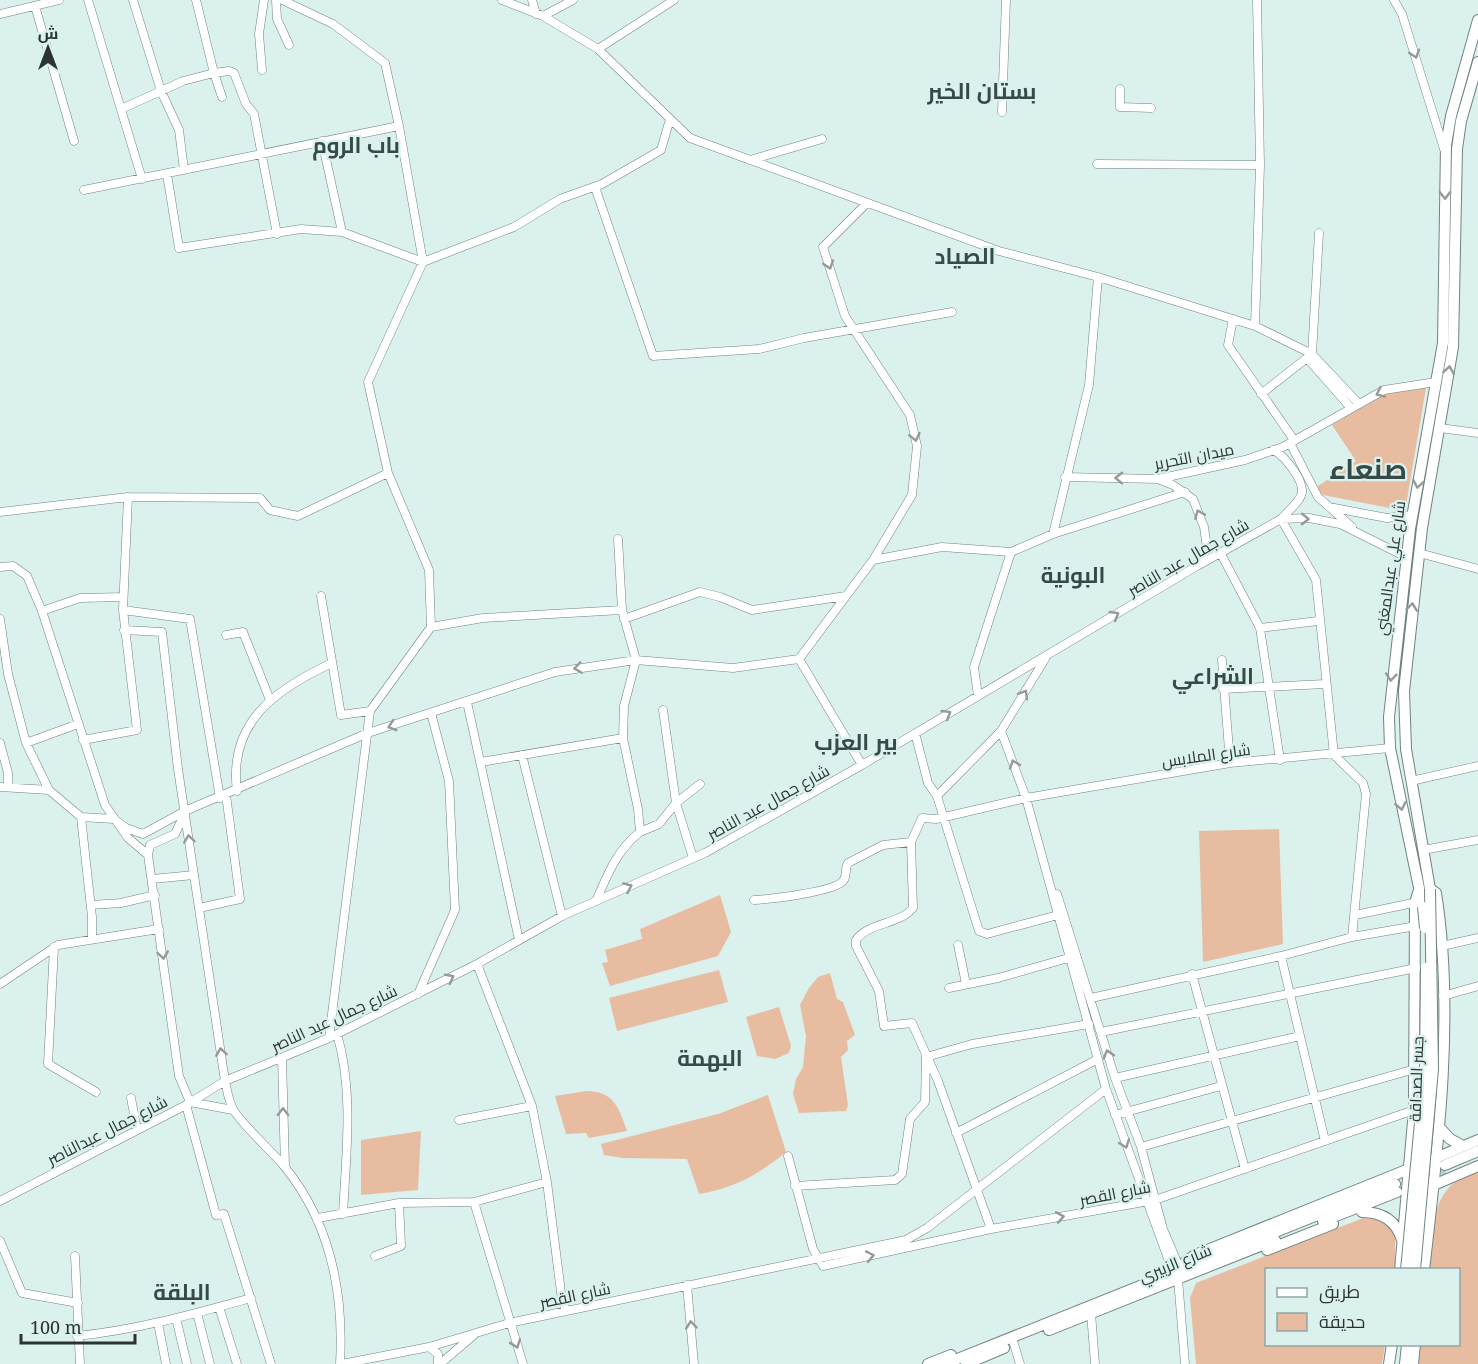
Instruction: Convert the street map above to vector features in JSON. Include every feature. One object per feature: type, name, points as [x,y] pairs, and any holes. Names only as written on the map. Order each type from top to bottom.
[{"type":"main road","name":"شارع علي عبدالمغني","points":[[1425,889],[1390,748],[1390,688],[1412,515],[1436,382],[1446,305],[1445,156],[1456,119],[1478,20]]},
{"type":"main road","name":"شارع علي عبدالمغني","points":[[1425,889],[1423,850],[1406,749],[1404,691],[1419,553],[1453,347],[1456,119],[1478,62]]},
{"type":"main road","points":[[1400,1268],[1403,1245],[1400,1191],[1409,1169],[1414,1110],[1416,926],[1425,889],[1436,892],[1442,946],[1443,996],[1440,1127],[1442,1165],[1434,1185],[1424,1268]]},
{"type":"main road","name":"جسر الصداقة","points":[[1415,1268],[1433,1069],[1425,889]]},
{"type":"main road","name":"جسر الصداقة","points":[[1406,1268],[1425,1070],[1426,946],[1420,904]]},
{"type":"main road","points":[[1440,1127],[1450,1139],[1463,1146]]},
{"type":"main road","points":[[1442,1165],[1463,1146],[1478,1140]]},
{"type":"main road","points":[[1478,1151],[1442,1165],[1362,1212],[1196,1279],[1177,1273],[1195,1255],[1409,1169],[1442,1165],[1478,1160]]},
{"type":"main road","points":[[1400,1191],[1434,1185],[1478,1166]]},
{"type":"main road","points":[[1409,1169],[1434,1185]]},
{"type":"main road","name":"شارع الزبيري","points":[[945,1364],[1145,1283],[1400,1191]]},
{"type":"main road","points":[[1362,1212],[1380,1214],[1388,1219],[1399,1233],[1403,1245]]},
{"type":"main road","name":"شارع الزبيري","points":[[966,1364],[1091,1313],[1177,1273]]},
{"type":"main road","name":"شارع الزبيري","points":[[928,1364],[1118,1288],[1145,1283]]},
{"type":"main road","points":[[1389,1364],[1392,1346]]},
{"type":"main road","points":[[1396,1364],[1398,1346]]},
{"type":"main road","points":[[1406,1364],[1407,1346]]},
{"type":"main road","points":[[1413,1364],[1415,1346]]},
{"type":"street","points":[[0,14],[58,0]]},
{"type":"street","points":[[88,0],[106,67],[122,109],[142,179]]},
{"type":"street","points":[[133,0],[161,91],[179,130],[184,170]]},
{"type":"street","points":[[196,0],[222,97]]},
{"type":"street","points":[[262,70],[259,34],[264,0]]},
{"type":"street","points":[[276,0],[277,19],[289,45]]},
{"type":"street","points":[[282,0],[333,24],[386,63],[423,262],[368,382],[388,473],[429,570],[431,627],[370,711],[333,1036],[345,1072],[347,1127],[343,1214]]},
{"type":"street","points":[[502,0],[539,15],[598,49],[690,138],[999,251],[1098,278],[1256,327],[1310,356],[1355,406]]},
{"type":"street","points":[[532,0],[539,15]]},
{"type":"street","points":[[539,15],[573,0]]},
{"type":"street","points":[[1002,112],[1006,0]]},
{"type":"street","points":[[1256,327],[1260,165],[1257,0]]},
{"type":"street","points":[[1394,0],[1402,14],[1437,121],[1445,156]]},
{"type":"street","points":[[598,49],[670,1]]},
{"type":"street","points":[[35,6],[74,141]]},
{"type":"street","points":[[122,109],[183,81],[229,70],[234,73],[246,104],[254,114],[276,234]]},
{"type":"street","points":[[1120,89],[1120,106],[1151,108]]},
{"type":"street","points":[[167,174],[179,248],[301,229],[342,232],[423,262],[514,227],[560,199],[595,187],[661,150],[670,119]]},
{"type":"street","points":[[84,190],[399,126]]},
{"type":"street","points":[[750,160],[822,139]]},
{"type":"street","points":[[322,141],[342,232]]},
{"type":"street","points":[[1097,164],[1260,165]]},
{"type":"street","points":[[595,187],[653,356],[759,349],[952,312]]},
{"type":"street","points":[[0,619],[8,674],[26,743],[49,790],[81,817],[114,819],[126,828],[143,834],[185,811],[237,791],[368,733],[555,672],[636,660],[733,668],[799,659],[873,560],[912,495],[917,446],[910,415],[845,316],[823,247],[866,204]]},
{"type":"street","points":[[1261,394],[1310,356],[1319,233]]},
{"type":"street","points":[[1053,534],[1089,385],[1098,278]]},
{"type":"street","points":[[1233,319],[1228,345],[1292,442],[1314,491],[1328,507],[1361,535]]},
{"type":"street","name":"ميدان التحرير","points":[[1065,477],[1158,479],[1245,460],[1292,442],[1394,387],[1436,382]]},
{"type":"street","points":[[1440,428],[1478,433]]},
{"type":"street","points":[[1273,450],[1290,463],[1302,489],[1300,497],[1281,519]]},
{"type":"street","points":[[0,512],[128,497],[260,498],[270,510],[298,516],[388,473]]},
{"type":"street","points":[[1158,479],[1185,492],[1192,499],[1204,527],[1207,548],[1197,566]]},
{"type":"street","points":[[873,560],[942,547],[1011,552],[1053,534],[1185,492]]},
{"type":"street","points":[[83,740],[137,730],[123,610],[128,497]]},
{"type":"street","points":[[1328,507],[1387,518],[1412,515]]},
{"type":"street","points":[[1281,519],[1319,519],[1340,524],[1406,557]]},
{"type":"street","points":[[1281,519],[1316,580],[1318,621],[1334,755],[1363,783],[1366,794],[1352,937]]},
{"type":"street","name":"شارع جمال عبد الناصر","points":[[225,1081],[333,1036],[477,964],[562,916],[693,858],[862,765],[1197,566],[1281,519]]},
{"type":"street","points":[[618,539],[623,614],[636,660],[624,706],[623,738],[638,809],[640,832]]},
{"type":"street","points":[[978,696],[974,668],[1011,552]]},
{"type":"street","points":[[1419,553],[1478,569]]},
{"type":"street","points":[[1221,554],[1260,628],[1280,760]]},
{"type":"street","points":[[0,567],[13,566],[27,576],[42,611],[105,805],[128,838],[148,855]]},
{"type":"street","points":[[431,627],[483,618],[623,614],[700,592],[753,610],[846,596]]},
{"type":"street","points":[[321,596],[341,715],[370,711]]},
{"type":"street","points":[[42,611],[80,598],[123,597]]},
{"type":"street","points":[[123,610],[190,619],[240,899],[199,908]]},
{"type":"street","points":[[1260,628],[1318,621]]},
{"type":"street","points":[[124,630],[162,632],[185,811],[225,1081],[233,1110],[285,1167],[318,1218],[338,1292],[342,1333],[341,1364]]},
{"type":"street","points":[[226,635],[243,632],[270,700]]},
{"type":"street","points":[[938,796],[1001,731],[1046,657]]},
{"type":"street","points":[[799,659],[862,765]]},
{"type":"street","points":[[1222,660],[1230,763]]},
{"type":"street","points":[[237,791],[235,771],[245,731],[270,700],[286,686],[332,663]]},
{"type":"street","points":[[1223,689],[1325,684]]},
{"type":"street","points":[[467,702],[519,940]]},
{"type":"street","points":[[663,710],[676,803],[693,858]]},
{"type":"street","points":[[418,994],[455,910],[449,781],[431,713]]},
{"type":"street","points":[[26,743],[78,724]]},
{"type":"street","points":[[1001,731],[1026,798],[1072,957],[1106,1089],[1146,1202],[1177,1273]]},
{"type":"street","points":[[915,733],[928,783],[938,796],[979,931],[987,934],[1058,915]]},
{"type":"street","points":[[481,762],[623,738]]},
{"type":"street","points":[[0,743],[8,773],[4,787],[49,790]]},
{"type":"street","name":"شارع الملابس","points":[[911,842],[922,818],[944,817],[1026,798],[1230,763],[1390,748]]},
{"type":"street","points":[[522,755],[562,916]]},
{"type":"street","points":[[1411,781],[1478,766]]},
{"type":"street","points":[[596,901],[612,863],[624,844],[640,832],[659,824],[676,803],[700,784]]},
{"type":"street","points":[[185,811],[175,834],[150,845],[148,855],[179,1076],[216,1215],[224,1214],[271,1364]]},
{"type":"street","points":[[81,817],[91,905],[92,938]]},
{"type":"street","points":[[1037,836],[1115,1078],[1141,1147],[1177,1273],[1184,1324],[1184,1362]]},
{"type":"street","points":[[1423,850],[1478,840]]},
{"type":"street","points":[[754,900],[777,899],[836,886],[846,876],[848,863],[883,845],[911,842],[913,908],[907,915],[863,933],[856,940],[856,946],[879,991],[884,1026],[912,1023],[938,1081],[991,1229]]},
{"type":"street","points":[[152,879],[194,875]]},
{"type":"street","points":[[91,905],[121,903],[155,896]]},
{"type":"street","points":[[1355,915],[1420,904]]},
{"type":"street","points":[[1091,998],[1281,956],[1352,937],[1416,926]]},
{"type":"street","points":[[0,984],[54,947],[92,938],[159,929]]},
{"type":"street","points":[[1442,946],[1478,938]]},
{"type":"street","points":[[958,945],[966,984]]},
{"type":"street","points":[[54,947],[48,1064],[96,1092]]},
{"type":"street","points":[[1281,956],[1325,1141]]},
{"type":"street","points":[[949,988],[998,978],[1072,957]]},
{"type":"street","points":[[477,964],[532,1106],[547,1182],[562,1299],[566,1311]]},
{"type":"street","points":[[1101,1032],[1416,968]]},
{"type":"street","points":[[1192,974],[1245,1169]]},
{"type":"street","points":[[1443,996],[1478,986]]},
{"type":"street","points":[[926,1057],[972,1044],[1089,1024]]},
{"type":"street","points":[[1115,1078],[1300,1036]]},
{"type":"street","points":[[795,1186],[896,1180],[902,1174],[910,1119],[925,1102],[926,1057]]},
{"type":"street","points":[[282,1058],[285,1167]]},
{"type":"street","points":[[956,1133],[1098,1059]]},
{"type":"street","points":[[1141,1147],[1415,1069]]},
{"type":"street","name":"شارع جمال عبدالناصر","points":[[0,1201],[188,1104],[225,1081]]},
{"type":"street","points":[[1115,1115],[1126,1110],[1221,1086]]},
{"type":"street","name":"شارع القصر","points":[[341,1364],[429,1347],[509,1323],[906,1240],[927,1228],[1106,1089]]},
{"type":"street","points":[[130,1098],[137,1130]]},
{"type":"street","points":[[188,1104],[233,1110]]},
{"type":"street","points":[[459,1120],[532,1106]]},
{"type":"street","name":"شارع القصر","points":[[816,1257],[823,1266],[991,1229],[1155,1200],[1414,1110]]},
{"type":"street","points":[[788,1156],[816,1257]]},
{"type":"street","points":[[318,1218],[399,1203],[474,1202],[547,1182]]},
{"type":"street","points":[[474,1202],[523,1364]]},
{"type":"street","points":[[375,1256],[401,1246],[399,1203]]},
{"type":"street","points":[[927,1228],[930,1244]]},
{"type":"street","points":[[0,1241],[2,1252],[22,1293],[78,1303]]},
{"type":"street","points":[[75,1256],[80,1364]]},
{"type":"street","points":[[687,1285],[694,1364]]},
{"type":"street","points":[[77,1336],[121,1332],[251,1298]]},
{"type":"street","points":[[219,1307],[237,1364]]},
{"type":"street","points":[[197,1313],[210,1364]]},
{"type":"street","points":[[1091,1313],[1095,1364]]},
{"type":"street","points":[[176,1318],[187,1364]]},
{"type":"street","points":[[158,1323],[166,1364]]},
{"type":"street","points":[[439,1364],[479,1331]]},
{"type":"street","points":[[1014,1344],[1020,1364]]},
{"type":"street","points":[[429,1347],[438,1354],[439,1364]]},
{"type":"green space","points":[[1405,387],[1426,388],[1405,511],[1323,495],[1315,488],[1356,461],[1332,425],[1383,393]]},
{"type":"green space","points":[[1279,829],[1283,944],[1203,962],[1199,831]]},
{"type":"green space","points":[[720,895],[731,932],[718,956],[610,986],[602,963],[608,962],[605,950],[642,939],[640,929]]},
{"type":"green space","points":[[719,970],[728,1002],[617,1031],[609,998]]},
{"type":"green space","points":[[830,973],[837,999],[843,1002],[855,1035],[847,1041],[848,1050],[841,1057],[848,1105],[846,1111],[799,1113],[793,1094],[796,1079],[803,1067],[806,1036],[800,1005],[818,977]]},
{"type":"green space","points":[[779,1007],[791,1046],[789,1053],[775,1059],[757,1056],[746,1017]]},
{"type":"green space","points":[[586,1091],[603,1094],[614,1102],[627,1131],[589,1138],[586,1133],[566,1134],[555,1096]]},
{"type":"green space","points":[[768,1095],[786,1152],[755,1174],[735,1184],[699,1194],[687,1159],[623,1158],[604,1155],[601,1144],[718,1114]]},
{"type":"green space","points":[[421,1131],[418,1190],[361,1195],[361,1140]]},
{"type":"green space","points":[[1478,1168],[1478,1364],[1416,1364],[1417,1346],[1460,1346],[1460,1268],[1427,1268],[1437,1210],[1442,1197],[1462,1176]]},
{"type":"green space","points":[[1371,1215],[1382,1217],[1395,1232],[1395,1268],[1265,1268],[1265,1346],[1385,1346],[1382,1364],[1196,1364],[1190,1298],[1196,1283]]},
{"type":"tunnel","points":[[1428,1180],[1446,1173]]},
{"type":"district","name":"بستان الخير","points":[[982,91]]},
{"type":"district","name":"باب الروم","points":[[356,145]]},
{"type":"district","name":"الصياد","points":[[965,256]]},
{"type":"district","name":"صنعاء","points":[[1368,469]]},
{"type":"district","name":"البونية","points":[[1073,575]]},
{"type":"district","name":"الشراعي","points":[[1213,676]]},
{"type":"district","name":"بير العزب","points":[[856,742]]},
{"type":"district","name":"البهمة","points":[[710,1058]]},
{"type":"district","name":"البلقة","points":[[182,1292]]}]
